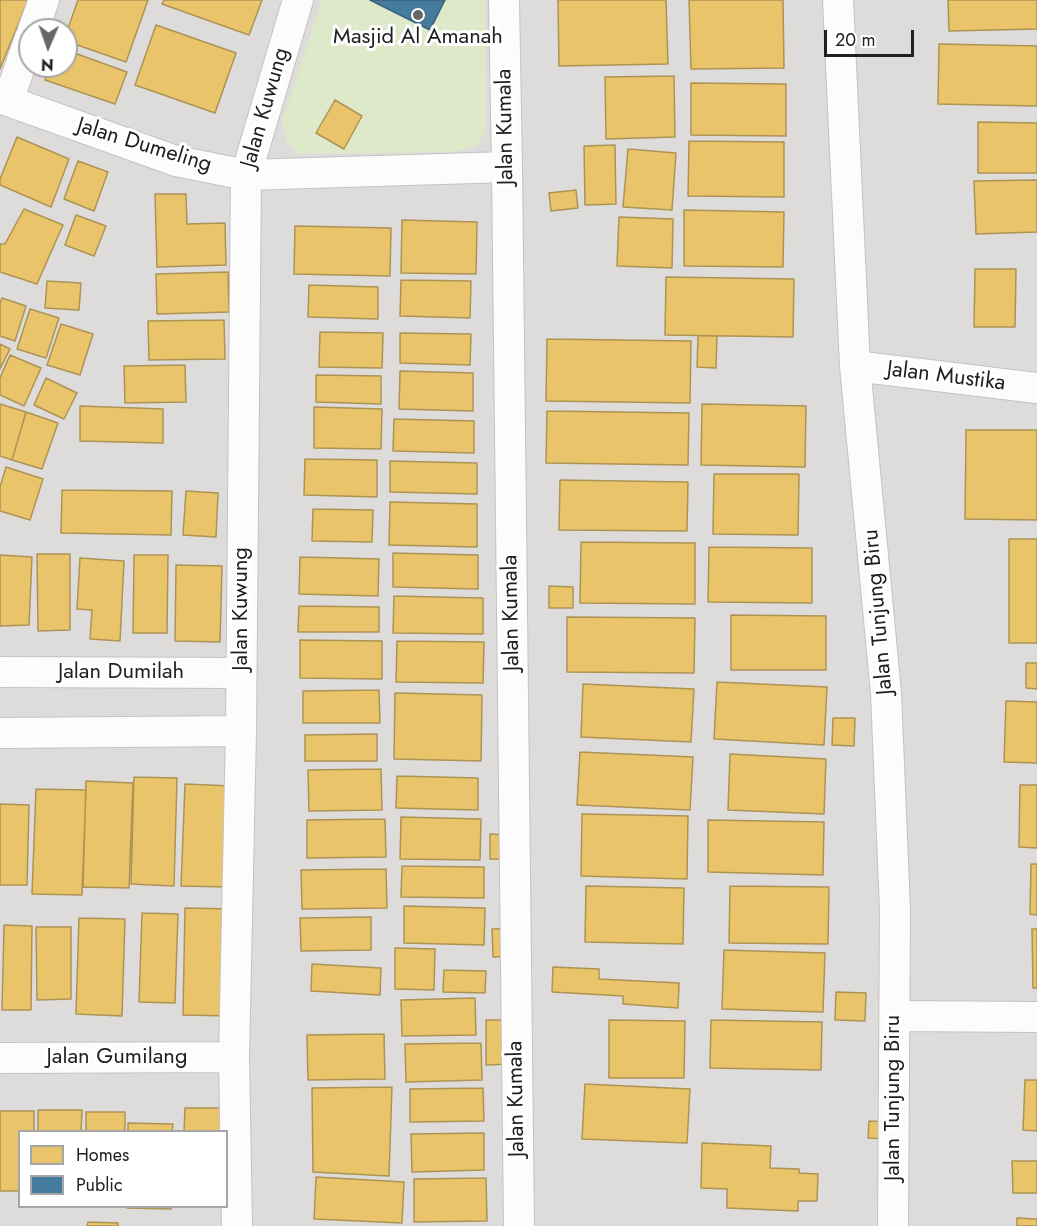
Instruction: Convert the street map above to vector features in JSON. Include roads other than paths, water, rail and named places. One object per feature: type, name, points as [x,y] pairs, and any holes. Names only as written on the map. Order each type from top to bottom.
[{"type":"street","points":[[37,18],[44,0]]},
{"type":"street","name":"Jalan Kuwung","points":[[237,1226],[234,1057],[241,731],[246,175],[298,0]]},
{"type":"street","name":"Jalan Kumala","points":[[504,0],[519,1226]]},
{"type":"street","name":"Jalan Tunjung Biru","points":[[838,0],[855,366],[886,693],[895,911],[893,1226]]},
{"type":"street","points":[[4,99],[18,66]]},
{"type":"street","name":"Jalan Dumeling","points":[[4,99],[176,161],[246,175],[507,167]]},
{"type":"street","name":"Jalan Mustika","points":[[855,366],[1037,388]]},
{"type":"street","name":"Jalan Dumilah","points":[[0,672],[241,674]]},
{"type":"street","points":[[0,733],[241,731]]},
{"type":"street","points":[[895,1016],[1037,1017]]},
{"type":"street","name":"Jalan Gumilang","points":[[0,1058],[234,1057]]},
{"type":"place","name":"Masjid Al Amanah","points":[[418,15]]}]
